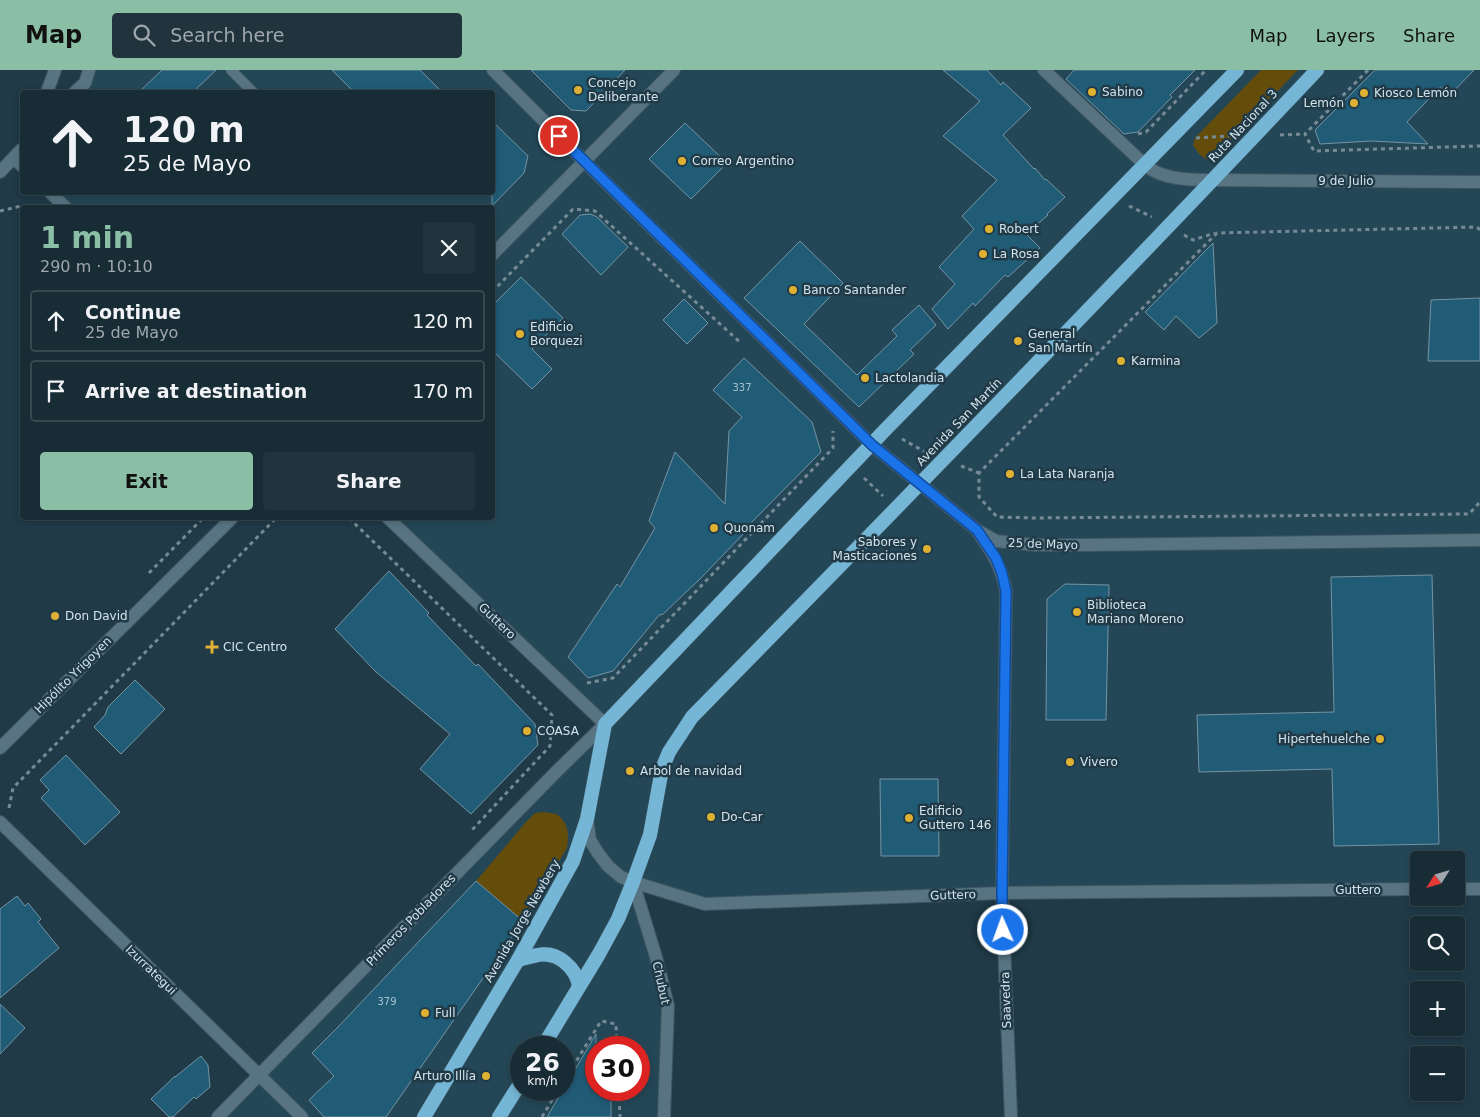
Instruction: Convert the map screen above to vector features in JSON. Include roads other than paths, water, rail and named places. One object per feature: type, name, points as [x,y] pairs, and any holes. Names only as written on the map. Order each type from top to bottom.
[{"type":"highway","points":[[605,724],[872,445],[1237,70]]},
{"type":"highway","name":"Ruta Nacional 3","points":[[1212,180],[1317,70]]},
{"type":"highway","name":"Avenida San Martín","points":[[633,882],[650,835],[660,778],[669,752],[692,717],[920,484],[1212,180]]},
{"type":"highway","name":"Avenida Jorge Newbery","points":[[424,1117],[518,960],[573,861],[587,819],[605,724]]},
{"type":"highway","points":[[549,1036],[599,954],[618,919],[633,882]]},
{"type":"highway","points":[[518,960],[540,954],[550,954],[568,964],[578,978],[579,986]]},
{"type":"highway","points":[[499,1117],[510,1100]]},
{"type":"street","points":[[48,90],[55,70]]},
{"type":"street","points":[[84,83],[89,70]]},
{"type":"street","points":[[77,90],[97,70]]},
{"type":"street","name":"25 de Mayo","points":[[493,70],[872,445],[977,530],[996,541],[1035,545],[1480,540]]},
{"type":"street","points":[[495,253],[674,70]]},
{"type":"street","points":[[1044,70],[1144,165]]},
{"type":"street","points":[[0,172],[20,157]]},
{"type":"street","name":"9 de Julio","points":[[1144,165],[1168,177],[1212,180],[1480,182]]},
{"type":"street","points":[[53,195],[63,205]]},
{"type":"street","name":"Hipólito Yrigoyen","points":[[0,748],[230,520]]},
{"type":"street","name":"Guttero","points":[[390,520],[605,724]]},
{"type":"street","name":"Saavedra","points":[[977,530],[996,558],[1006,591],[1002,893],[1011,1117]]},
{"type":"street","name":"Primeros Pobladores","points":[[218,1117],[605,724]]},
{"type":"street","name":"Izurrategui","points":[[4,818],[259,1076],[302,1117]]},
{"type":"street","name":"Guttero","points":[[587,819],[590,840],[608,866],[621,876],[633,882],[705,904],[1002,893],[1410,889]]},
{"type":"street","name":"Chubut","points":[[633,882],[656,957],[668,1006],[664,1117]]},
{"type":"street","points":[[1465,889],[1480,889]]},
{"type":"lane","points":[[231,70],[251,90]]},
{"type":"place","name":"Concejo Deliberante","points":[[578,90]]},
{"type":"place","name":"Sabino","points":[[1092,92]]},
{"type":"place","name":"Kiosco Lemón","points":[[1364,93]]},
{"type":"place","name":"Lemón","points":[[1354,103]]},
{"type":"place","name":"Correo Argentino","points":[[682,161]]},
{"type":"place","name":"Robert","points":[[989,229]]},
{"type":"place","name":"La Rosa","points":[[983,254]]},
{"type":"place","name":"Banco Santander","points":[[793,290]]},
{"type":"place","name":"Edificio Borquezi","points":[[520,334]]},
{"type":"place","name":"General San Martín","points":[[1018,341]]},
{"type":"place","name":"Karmina","points":[[1121,361]]},
{"type":"place","name":"Lactolandia","points":[[865,378]]},
{"type":"place","name":"La Lata Naranja","points":[[1010,474]]},
{"type":"place","name":"Quonam","points":[[714,528]]},
{"type":"place","name":"Sabores y Masticaciones","points":[[927,549]]},
{"type":"place","name":"Biblioteca Mariano Moreno","points":[[1077,612]]},
{"type":"place","name":"Don David","points":[[55,616]]},
{"type":"place","name":"CIC Centro","points":[[212,647]]},
{"type":"place","name":"COASA","points":[[527,731]]},
{"type":"place","name":"Hipertehuelche","points":[[1380,739]]},
{"type":"place","name":"Vivero","points":[[1070,762]]},
{"type":"place","name":"Arbol de navidad","points":[[630,771]]},
{"type":"place","name":"Do-Car","points":[[711,817]]},
{"type":"place","name":"Edificio Guttero 146","points":[[909,818]]},
{"type":"place","name":"Full","points":[[425,1013]]},
{"type":"place","name":"Arturo Illía","points":[[486,1076]]}]
